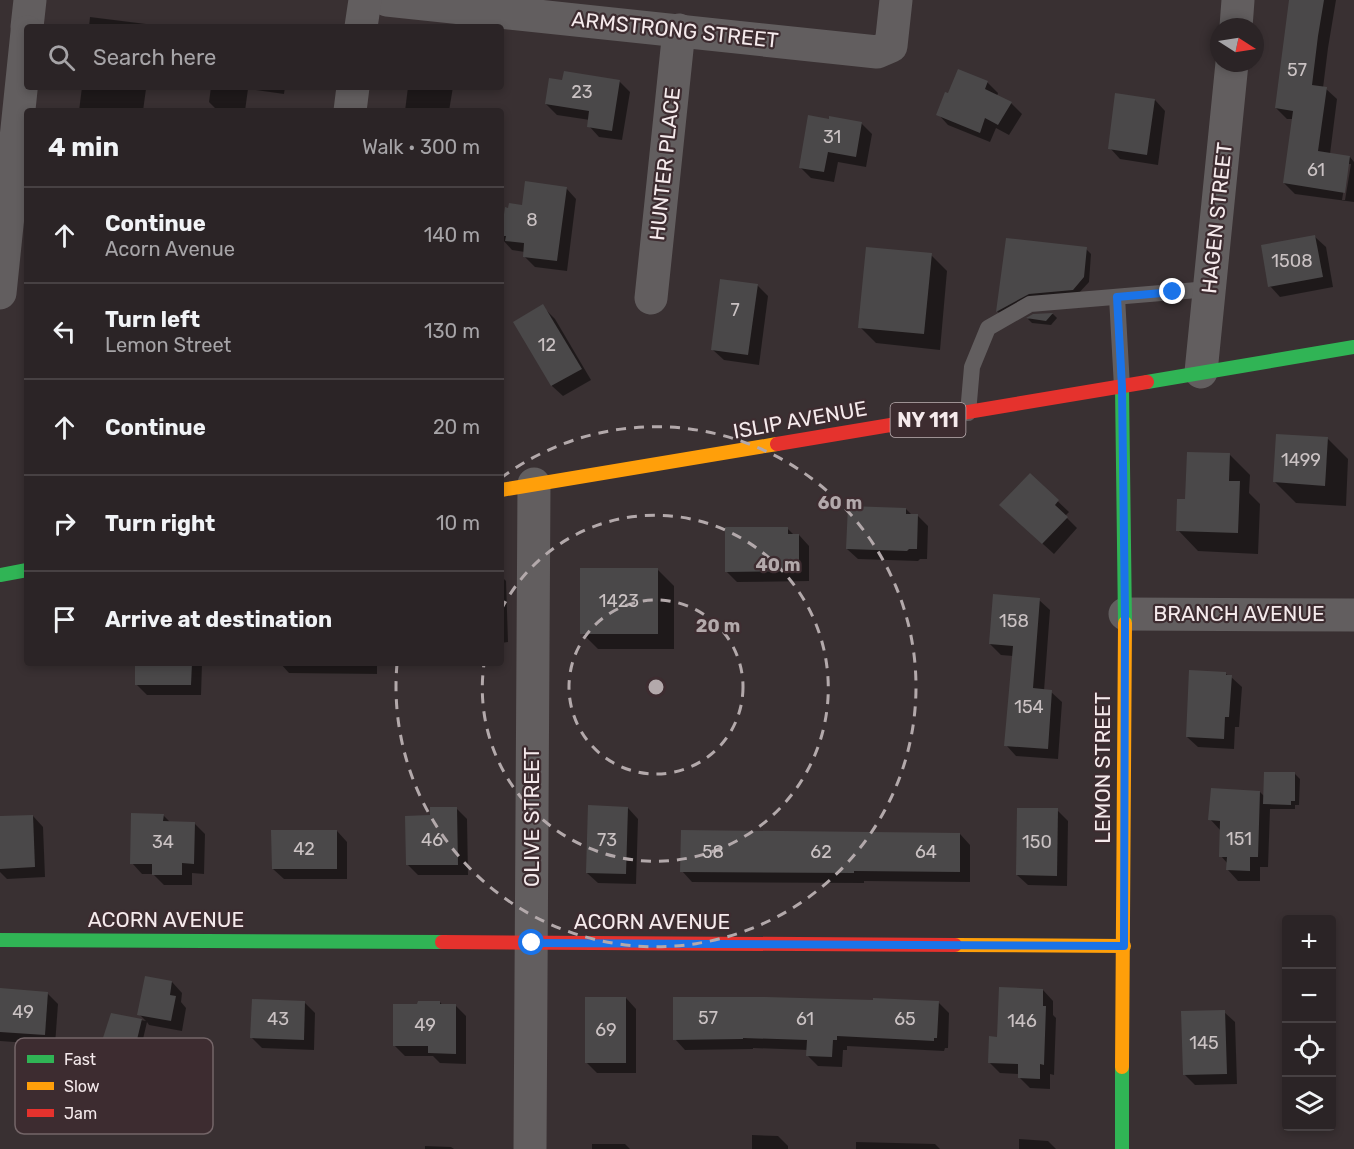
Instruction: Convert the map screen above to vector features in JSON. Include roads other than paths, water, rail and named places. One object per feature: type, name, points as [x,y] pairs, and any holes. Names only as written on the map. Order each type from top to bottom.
[{"type":"street","points":[[27,24],[30,0]]},
{"type":"street","points":[[361,24],[365,0]]},
{"type":"street","name":"ARMSTRONG STREET","points":[[387,0],[877,52],[891,46],[896,0]]},
{"type":"street","points":[[1237,18],[1238,0]]},
{"type":"street","name":"HUNTER PLACE","points":[[651,298],[679,30]]},
{"type":"street","points":[[0,293],[10,108],[24,45]]},
{"type":"street","name":"HAGEN STREET","points":[[1201,372],[1231,72]]},
{"type":"street","points":[[350,108],[353,90]]},
{"type":"street","name":"ISLIP AVENUE","points":[[504,489],[1354,347]]},
{"type":"street","name":"LEMON STREET","points":[[1122,387],[1125,614],[1122,1149]]},
{"type":"street","name":"OLIVE STREET","points":[[530,1149],[534,484]]},
{"type":"street","points":[[0,575],[24,571]]},
{"type":"street","name":"BRANCH AVENUE","points":[[1125,614],[1354,615]]},
{"type":"street","name":"ACORN AVENUE","points":[[0,940],[1124,946]]},
{"type":"lane","points":[[968,413],[972,367],[988,328],[1030,304],[1209,289]]},
{"type":"lane","points":[[1117,297],[1122,387]]}]
